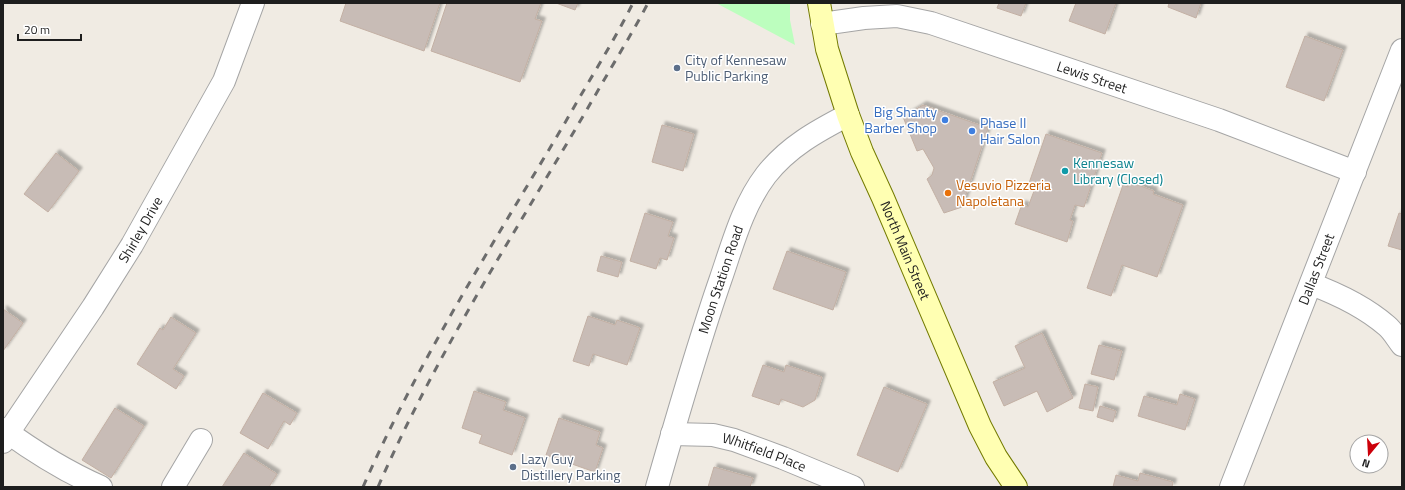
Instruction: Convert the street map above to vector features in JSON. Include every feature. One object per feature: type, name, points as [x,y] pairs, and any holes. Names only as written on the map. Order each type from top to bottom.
[{"type":"main road","name":"North Main Street","points":[[819,3],[827,49],[848,115],[862,152],[980,426],[996,456],[1016,487]]},
{"type":"street","name":"Shirley Drive","points":[[5,435],[88,313],[132,245],[224,81],[253,3]]},
{"type":"street","name":"Lewis Street","points":[[822,24],[864,18],[896,16],[931,24],[1219,120],[1355,172]]},
{"type":"street","name":"Dallas Street","points":[[1230,487],[1402,50]]},
{"type":"street","name":"Moon Station Road","points":[[657,487],[712,304],[738,226],[754,192],[766,174],[786,154],[812,134],[848,115]]},
{"type":"street","points":[[1311,284],[1355,303],[1388,326],[1402,345]]},
{"type":"street","name":"Whitfield Place","points":[[672,434],[713,435],[734,440],[783,458],[853,487]]},
{"type":"street","points":[[5,435],[33,449],[89,482],[101,487]]},
{"type":"street","points":[[173,487],[201,440]]},
{"type":"green space","points":[[716,3],[790,3],[790,20],[795,45]]},
{"type":"building","points":[[346,3],[440,3],[424,51],[340,21]]},
{"type":"building","points":[[447,3],[541,3],[535,19],[542,21],[520,82],[431,51]]},
{"type":"building","points":[[556,3],[578,3],[575,10]]},
{"type":"building","points":[[999,3],[1026,3],[1021,16],[997,8]]},
{"type":"building","points":[[1076,3],[1116,3],[1105,34],[1069,21]]},
{"type":"building","points":[[1169,3],[1201,3],[1196,18],[1168,7]]},
{"type":"building","points":[[1305,36],[1343,50],[1324,101],[1286,87]]},
{"type":"building","points":[[923,105],[988,128],[962,207],[944,213],[927,179],[932,175],[934,168],[923,149],[917,151],[903,117]]},
{"type":"building","points":[[662,125],[694,134],[683,171],[652,162]]},
{"type":"building","name":"Kennesaw Library (Closed)","points":[[1046,134],[1102,153],[1084,207],[1075,205],[1070,220],[1073,221],[1067,242],[1015,224],[1022,204],[1028,207],[1034,191],[1027,189]]},
{"type":"building","points":[[56,153],[79,171],[48,212],[24,194]]},
{"type":"building","points":[[1130,182],[1154,191],[1153,194],[1183,205],[1157,277],[1122,265],[1111,296],[1087,288],[1123,185],[1128,187]]},
{"type":"building","points":[[645,213],[673,222],[668,236],[674,238],[667,260],[660,258],[656,269],[630,261]]},
{"type":"building","points":[[1399,213],[1402,214],[1402,250],[1388,246]]},
{"type":"building","points":[[787,251],[846,272],[833,310],[773,289]]},
{"type":"building","points":[[601,256],[622,262],[618,277],[597,271]]},
{"type":"building","points":[[3,309],[23,323],[3,351]]},
{"type":"building","points":[[588,316],[615,325],[617,320],[640,328],[627,365],[593,354],[589,366],[573,361]]},
{"type":"building","points":[[171,317],[196,333],[173,369],[184,376],[176,389],[137,364],[160,328],[163,330]]},
{"type":"building","points":[[1042,333],[1073,398],[1047,412],[1037,391],[1004,406],[993,382],[1025,368],[1015,346]]},
{"type":"building","points":[[1099,345],[1122,351],[1114,380],[1091,374]]},
{"type":"building","points":[[763,365],[784,372],[786,365],[822,377],[815,400],[803,407],[781,399],[779,405],[752,396]]},
{"type":"building","points":[[1085,384],[1098,387],[1093,411],[1079,408]]},
{"type":"building","points":[[884,387],[927,404],[898,472],[857,455]]},
{"type":"building","points":[[474,391],[506,402],[503,410],[525,418],[512,455],[479,443],[482,435],[462,428]]},
{"type":"building","points":[[263,393],[297,413],[290,425],[284,421],[268,449],[240,433]]},
{"type":"building","points":[[1180,394],[1195,399],[1185,430],[1138,416],[1144,396],[1177,405]]},
{"type":"building","points":[[1100,406],[1116,411],[1113,422],[1097,417]]},
{"type":"building","points":[[115,408],[144,426],[111,478],[82,460]]},
{"type":"building","points":[[559,418],[600,432],[596,445],[603,448],[595,472],[546,455]]},
{"type":"building","points":[[244,453],[277,474],[269,487],[222,487]]},
{"type":"building","points":[[714,467],[753,478],[750,487],[708,487]]},
{"type":"building","points":[[1140,473],[1173,482],[1172,487],[1113,487],[1116,475],[1138,481]]},
{"type":"railway","points":[[363,487],[385,439],[433,347],[485,256],[566,121],[633,3]]},
{"type":"railway","points":[[378,487],[402,435],[455,334],[648,3]]},
{"type":"place","name":"City of Kennesaw Public Parking","points":[[677,68]]},
{"type":"place","name":"Big Shanty Barber Shop","points":[[945,120]]},
{"type":"place","name":"Phase II Hair Salon","points":[[972,131]]},
{"type":"place","name":"Kennesaw Library (Closed)","points":[[1065,171]]},
{"type":"place","name":"Vesuvio Pizzeria Napoletana","points":[[948,193]]},
{"type":"place","name":"Lazy Guy Distillery Parking","points":[[513,467]]}]
